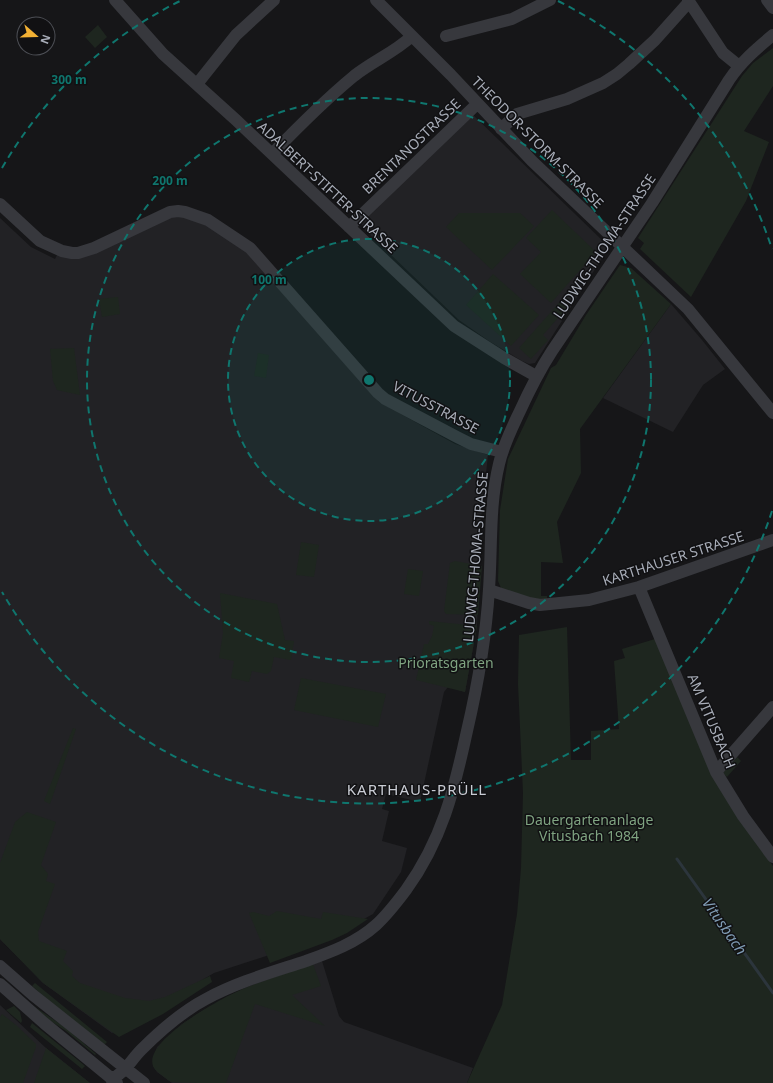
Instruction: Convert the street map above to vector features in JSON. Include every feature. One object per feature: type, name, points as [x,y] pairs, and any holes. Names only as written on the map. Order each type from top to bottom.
[{"type":"street","name":"ADALBERT-STIFTER-STRASSE","points":[[115,0],[125,5],[163,54],[272,154],[454,326],[504,358],[536,376]]},
{"type":"street","points":[[197,84],[236,35],[274,0]]},
{"type":"street","name":"THEODOR-STORM-STRASSE","points":[[376,0],[532,160],[688,309],[773,413]]},
{"type":"street","points":[[446,36],[512,18],[550,0]]},
{"type":"street","points":[[767,0],[773,8]]},
{"type":"street","points":[[501,129],[517,114],[566,99],[603,83],[617,74],[630,64],[655,40],[689,1],[723,53],[739,66]]},
{"type":"street","name":"LUDWIG-THOMA-STRASSE","points":[[114,1081],[126,1069],[138,1053],[167,1025],[207,998],[238,984],[317,957],[362,936],[376,925],[396,903],[415,877],[440,831],[453,792],[477,683],[485,632],[489,590],[494,489],[506,440],[536,376],[572,320],[623,246],[739,66],[749,54],[773,35]]},
{"type":"street","points":[[272,154],[311,114],[355,75],[404,43],[412,36]]},
{"type":"street","name":"BRENTANOSTRASSE","points":[[349,226],[477,104]]},
{"type":"street","name":"VITUSSTRASSE","points":[[0,204],[40,241],[62,251],[72,253],[78,253],[94,248],[170,212],[185,212],[208,220],[250,248],[378,393],[385,399],[471,444],[502,452]]},
{"type":"street","name":"KARTHAUSER STRASSE","points":[[489,590],[540,605],[589,600],[640,587],[773,540]]},
{"type":"street","name":"AM VITUSBACH","points":[[640,587],[716,772],[743,816],[773,857]]},
{"type":"street","points":[[716,772],[773,708]]},
{"type":"street","points":[[0,966],[33,995],[144,1083]]},
{"type":"street","points":[[0,984],[12,996],[114,1081]]},
{"type":"street","points":[[12,996],[16,993],[22,992],[33,995]]},
{"type":"shaded area","points":[[472,114],[606,244],[606,252],[535,363],[529,364],[522,361],[489,341],[459,320],[363,228],[362,224],[364,221]]},
{"type":"shaded area","points":[[176,216],[192,217],[206,224],[248,251],[379,402],[455,444],[488,455],[481,520],[477,626],[465,692],[448,687],[444,692],[420,802],[386,794],[382,809],[389,811],[382,841],[407,848],[401,872],[373,914],[342,931],[214,973],[112,1033],[43,983],[0,939],[0,218],[31,247],[55,259],[58,253],[71,256],[164,219]]},
{"type":"shaded area","points":[[671,304],[725,369],[703,385],[673,432],[603,398]]},
{"type":"shaded area","points":[[322,961],[339,1016],[344,1022],[473,1068],[467,1083],[172,1083],[157,1072],[153,1066],[153,1060],[157,1047],[182,1024],[204,1010],[252,985]]},
{"type":"shaded area","points":[[0,1005],[46,1048],[90,1083],[0,1083]]},
{"type":"green space","points":[[98,25],[107,37],[95,48],[85,37]]},
{"type":"green space","points":[[773,48],[773,86],[744,131],[769,142],[746,201],[691,297],[640,249],[644,243],[638,238],[742,76],[753,63]]},
{"type":"green space","points":[[552,210],[596,252],[551,303],[520,274],[541,252],[526,238]]},
{"type":"green space","points":[[459,213],[520,213],[534,226],[492,270],[446,227]]},
{"type":"green space","points":[[620,265],[631,268],[671,304],[580,429],[581,473],[557,522],[563,563],[541,562],[541,596],[547,596],[547,601],[541,602],[505,590],[501,588],[498,581],[500,510],[508,459],[551,368],[556,365],[586,315]]},
{"type":"green space","points":[[493,274],[539,315],[511,346],[466,305]]},
{"type":"green space","points":[[565,296],[572,302],[543,335],[548,340],[531,359],[519,348]]},
{"type":"green space","points":[[118,297],[120,314],[102,317],[99,299]]},
{"type":"green space","points":[[74,348],[80,395],[57,390],[53,381],[50,349]]},
{"type":"green space","points":[[258,353],[269,355],[266,378],[254,376]]},
{"type":"green space","points":[[301,542],[319,545],[314,577],[296,575]]},
{"type":"green space","points":[[455,561],[482,566],[478,615],[446,614],[444,611],[450,563]]},
{"type":"green space","points":[[408,569],[423,571],[419,596],[404,594]]},
{"type":"green space","points":[[220,593],[277,604],[285,640],[294,641],[291,660],[274,657],[271,671],[267,674],[252,671],[249,682],[231,678],[234,661],[219,658],[223,633]]},
{"type":"green space","name":"Prioratsgarten","points":[[429,621],[477,626],[465,692],[416,680],[424,644],[428,644],[432,636],[434,626],[429,624]]},
{"type":"green space","name":"Dauergartenanlage Vitusbach 1984","points":[[567,627],[571,760],[591,760],[591,731],[619,729],[614,661],[625,658],[622,649],[655,639],[741,821],[773,866],[773,1083],[467,1083],[502,1005],[517,914],[521,868],[523,793],[518,684],[519,635]]},
{"type":"green space","points":[[301,678],[386,694],[378,727],[294,710]]},
{"type":"green space","points":[[73,728],[76,729],[50,804],[44,801]]},
{"type":"green space","points":[[737,757],[741,761],[727,777],[723,773]]},
{"type":"green space","points":[[27,812],[56,822],[41,865],[48,874],[46,881],[55,884],[38,932],[39,941],[67,951],[63,961],[73,971],[72,976],[80,983],[125,998],[149,1001],[165,997],[210,976],[212,982],[163,1014],[119,1037],[43,983],[0,939],[0,863],[15,822]]},
{"type":"green space","points":[[277,911],[321,919],[323,912],[368,919],[347,933],[332,940],[270,963],[249,913],[253,912],[269,916]]},
{"type":"green space","points":[[313,964],[321,986],[292,995],[325,1026],[255,1004],[226,1083],[172,1082],[154,1068],[153,1056],[159,1046],[169,1035],[195,1015],[240,990]]},
{"type":"green space","points":[[35,983],[107,1042],[103,1046],[65,1015],[32,986]]},
{"type":"green space","points":[[23,999],[65,1027],[96,1054],[95,1055]]},
{"type":"green space","points":[[14,1006],[20,1012],[21,1023],[6,1010]]},
{"type":"green space","points":[[2,1014],[36,1044],[23,1083],[0,1083],[0,1017]]},
{"type":"green space","points":[[32,1023],[85,1066],[82,1069],[30,1027]]},
{"type":"green space","points":[[46,1048],[90,1083],[34,1083]]},
{"type":"waterway","name":"Vitusbach","points":[[677,859],[773,993]]},
{"type":"district","name":"KARTHAUS-PRÜLL","points":[[417,789]]}]
